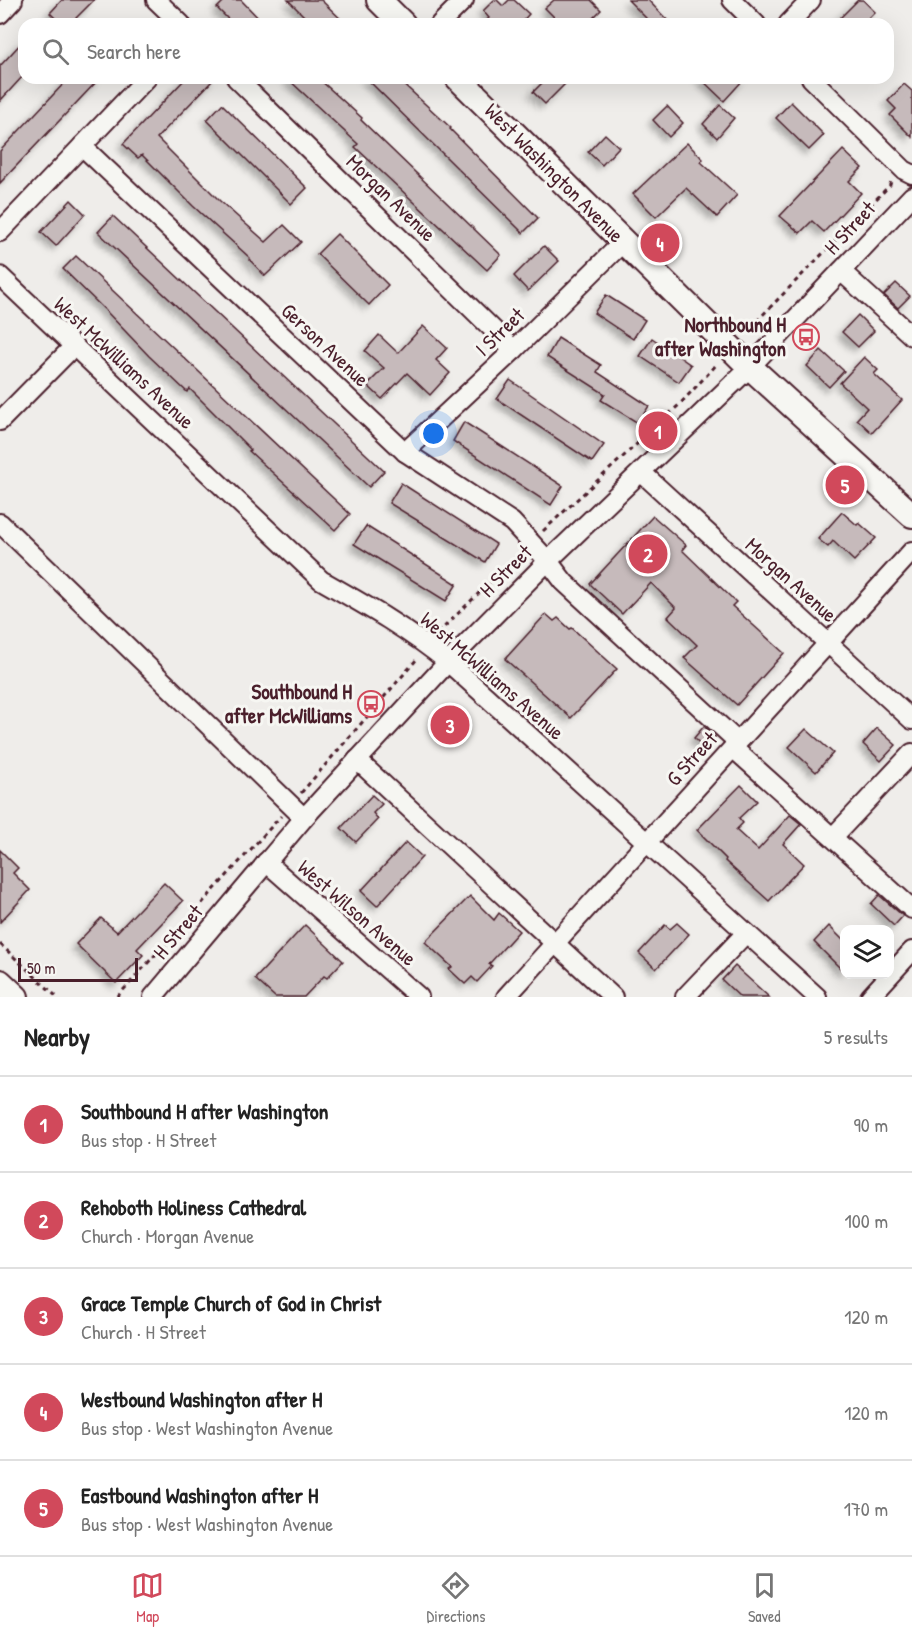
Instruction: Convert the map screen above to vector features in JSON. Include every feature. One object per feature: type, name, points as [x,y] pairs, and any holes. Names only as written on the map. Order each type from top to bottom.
[{"type":"main road","points":[[379,0],[397,18]]},
{"type":"main road","name":"West Washington Avenue","points":[[464,84],[750,367],[912,515]]},
{"type":"main road","points":[[0,982],[16,997]]},
{"type":"street","points":[[0,14],[13,0]]},
{"type":"street","points":[[156,0],[175,18]]},
{"type":"street","points":[[446,18],[464,0]]},
{"type":"street","points":[[732,0],[750,18]]},
{"type":"street","points":[[794,18],[811,0]]},
{"type":"street","points":[[0,232],[141,84]]},
{"type":"street","name":"Morgan Avenue","points":[[242,84],[514,350]]},
{"type":"street","points":[[817,84],[904,170],[912,174]]},
{"type":"street","name":"Gerson Avenue","points":[[82,146],[405,452],[512,522],[564,582],[912,909]]},
{"type":"street","name":"H Street","points":[[153,997],[304,818],[447,662],[548,561],[750,367],[912,196]]},
{"type":"street","name":"I Street","points":[[405,452],[514,350],[624,242]]},
{"type":"street","points":[[841,271],[912,336]]},
{"type":"street","name":"West McWilliams Avenue","points":[[0,276],[321,580],[385,616],[428,646],[817,997]]},
{"type":"street","points":[[0,421],[74,346]]},
{"type":"street","name":"Morgan Avenue","points":[[640,472],[912,720]]},
{"type":"street","points":[[0,523],[304,818]]},
{"type":"street","name":"G Street","points":[[506,997],[912,551]]},
{"type":"street","points":[[833,837],[912,753]]},
{"type":"street","points":[[357,760],[613,997]]},
{"type":"street","name":"West Wilson Avenue","points":[[266,862],[419,997]]},
{"type":"street","points":[[685,997],[746,933]]},
{"type":"street","points":[[870,997],[912,951]]},
{"type":"path","points":[[0,944],[57,997]]},
{"type":"building","points":[[62,0],[94,0],[76,18],[55,18],[50,13]]},
{"type":"building","points":[[225,0],[241,0],[258,18],[227,18],[217,8]]},
{"type":"building","points":[[288,0],[321,0],[340,18],[306,18]]},
{"type":"building","points":[[494,0],[503,6],[509,0],[514,0],[529,14],[525,18],[489,18],[483,11]]},
{"type":"building","points":[[554,0],[591,0],[601,10],[593,18],[555,18],[545,8]]},
{"type":"building","points":[[628,0],[648,0],[665,18],[646,18]]},
{"type":"building","points":[[858,0],[863,0],[875,12],[869,18],[840,18]]},
{"type":"building","points":[[18,46],[18,82],[0,101],[0,66]]},
{"type":"building","points":[[63,84],[94,84],[0,183],[0,151]]},
{"type":"building","points":[[180,84],[209,84],[157,138],[220,201],[266,242],[284,225],[301,242],[265,276],[250,258],[142,155],[138,158],[123,144]]},
{"type":"building","points":[[293,84],[325,84],[501,255],[487,270],[355,147],[358,144]]},
{"type":"building","points":[[372,84],[403,84],[451,128],[538,218],[523,233]]},
{"type":"building","points":[[541,84],[565,84],[545,104],[533,92]]},
{"type":"building","points":[[706,84],[740,84],[724,101]]},
{"type":"building","points":[[904,84],[912,91],[912,137],[890,115],[896,109],[888,101]]},
{"type":"building","points":[[791,102],[824,135],[809,150],[776,118]]},
{"type":"building","points":[[222,104],[307,188],[291,204],[207,120]]},
{"type":"building","points":[[720,105],[734,118],[717,138],[703,124]]},
{"type":"building","points":[[667,106],[683,123],[669,137],[653,120]]},
{"type":"building","points":[[605,134],[619,147],[602,165],[588,152]]},
{"type":"building","points":[[687,143],[703,159],[701,162],[737,195],[717,217],[686,188],[656,217],[633,194]]},
{"type":"building","points":[[843,150],[862,168],[849,181],[861,193],[824,232],[812,221],[800,233],[780,216]]},
{"type":"building","points":[[71,200],[85,214],[56,246],[41,232]]},
{"type":"building","points":[[113,216],[384,471],[369,487],[98,232]]},
{"type":"building","points":[[337,234],[388,285],[369,305],[317,254]]},
{"type":"building","points":[[544,246],[559,261],[528,291],[514,276]]},
{"type":"building","points":[[76,256],[350,514],[335,530],[249,451],[251,450],[190,389],[187,392],[149,356],[63,269]]},
{"type":"building","points":[[896,283],[910,296],[898,308],[884,295]]},
{"type":"building","points":[[606,295],[645,320],[633,339],[594,313]]},
{"type":"building","points":[[858,315],[874,331],[858,347],[842,332]]},
{"type":"building","points":[[423,326],[447,348],[436,360],[450,373],[430,395],[407,373],[382,399],[367,385],[384,368],[365,351],[379,335],[398,353]]},
{"type":"building","points":[[558,338],[601,365],[597,372],[649,406],[638,423],[601,400],[605,394],[547,357]]},
{"type":"building","points":[[652,338],[691,365],[679,382],[640,356]]},
{"type":"building","points":[[821,350],[844,371],[829,387],[807,366]]},
{"type":"building","points":[[864,357],[878,370],[874,374],[902,400],[872,433],[857,419],[867,408],[840,383]]},
{"type":"building","points":[[510,380],[604,445],[592,462],[497,399]]},
{"type":"building","points":[[464,422],[563,486],[551,505],[453,441]]},
{"type":"building","points":[[401,483],[496,544],[485,562],[389,503]]},
{"type":"building","points":[[842,512],[876,538],[854,561],[833,541],[828,547],[818,539]]},
{"type":"building","points":[[653,516],[686,545],[682,550],[736,602],[732,606],[784,653],[737,705],[684,658],[697,645],[668,617],[676,608],[651,583],[622,614],[590,584]]},
{"type":"building","points":[[366,526],[457,584],[446,601],[354,544]]},
{"type":"building","points":[[546,614],[554,621],[558,618],[570,629],[572,628],[617,669],[571,718],[505,659]]},
{"type":"building","points":[[449,710],[465,726],[452,740],[435,724]]},
{"type":"building","points":[[704,726],[715,737],[705,748],[694,738]]},
{"type":"building","points":[[877,728],[896,745],[881,761],[863,744]]},
{"type":"building","points":[[806,729],[833,753],[816,772],[789,747]]},
{"type":"building","points":[[741,785],[757,801],[739,818],[743,823],[736,830],[758,850],[790,815],[801,824],[783,844],[804,864],[769,901],[725,861],[726,859],[697,830]]},
{"type":"building","points":[[372,795],[382,804],[373,813],[378,819],[356,842],[341,828]]},
{"type":"building","points":[[406,842],[422,857],[377,906],[361,891]]},
{"type":"building","points":[[0,850],[18,868],[13,873],[30,890],[0,922]]},
{"type":"building","points":[[164,883],[183,901],[137,949],[143,955],[116,983],[76,944],[101,918],[117,932]]},
{"type":"building","points":[[879,895],[903,916],[894,926],[871,904]]},
{"type":"building","points":[[470,896],[494,920],[499,913],[519,931],[489,964],[492,966],[477,982],[472,977],[465,984],[449,969],[452,967],[425,942]]},
{"type":"building","points":[[677,923],[689,934],[656,969],[639,953],[665,925],[670,929]]},
{"type":"building","points":[[305,925],[343,961],[327,978],[324,976],[304,997],[275,997],[255,979]]},
{"type":"building","points":[[829,926],[840,937],[840,968],[814,942]]},
{"type":"building","points":[[735,966],[769,997],[740,997],[722,980]]},
{"type":"place","name":"Westbound Washington after H","points":[[660,243]]},
{"type":"place","name":"Northbound H after Washington","points":[[806,337]]},
{"type":"place","name":"Southbound H after Washington","points":[[658,431]]},
{"type":"place","name":"Eastbound Washington after H","points":[[845,485]]},
{"type":"place","name":"Rehoboth Holiness Cathedral","points":[[648,554]]},
{"type":"place","name":"Southbound H after McWilliams","points":[[371,704]]},
{"type":"place","name":"Grace Temple Church of God in Christ","points":[[450,725]]}]
